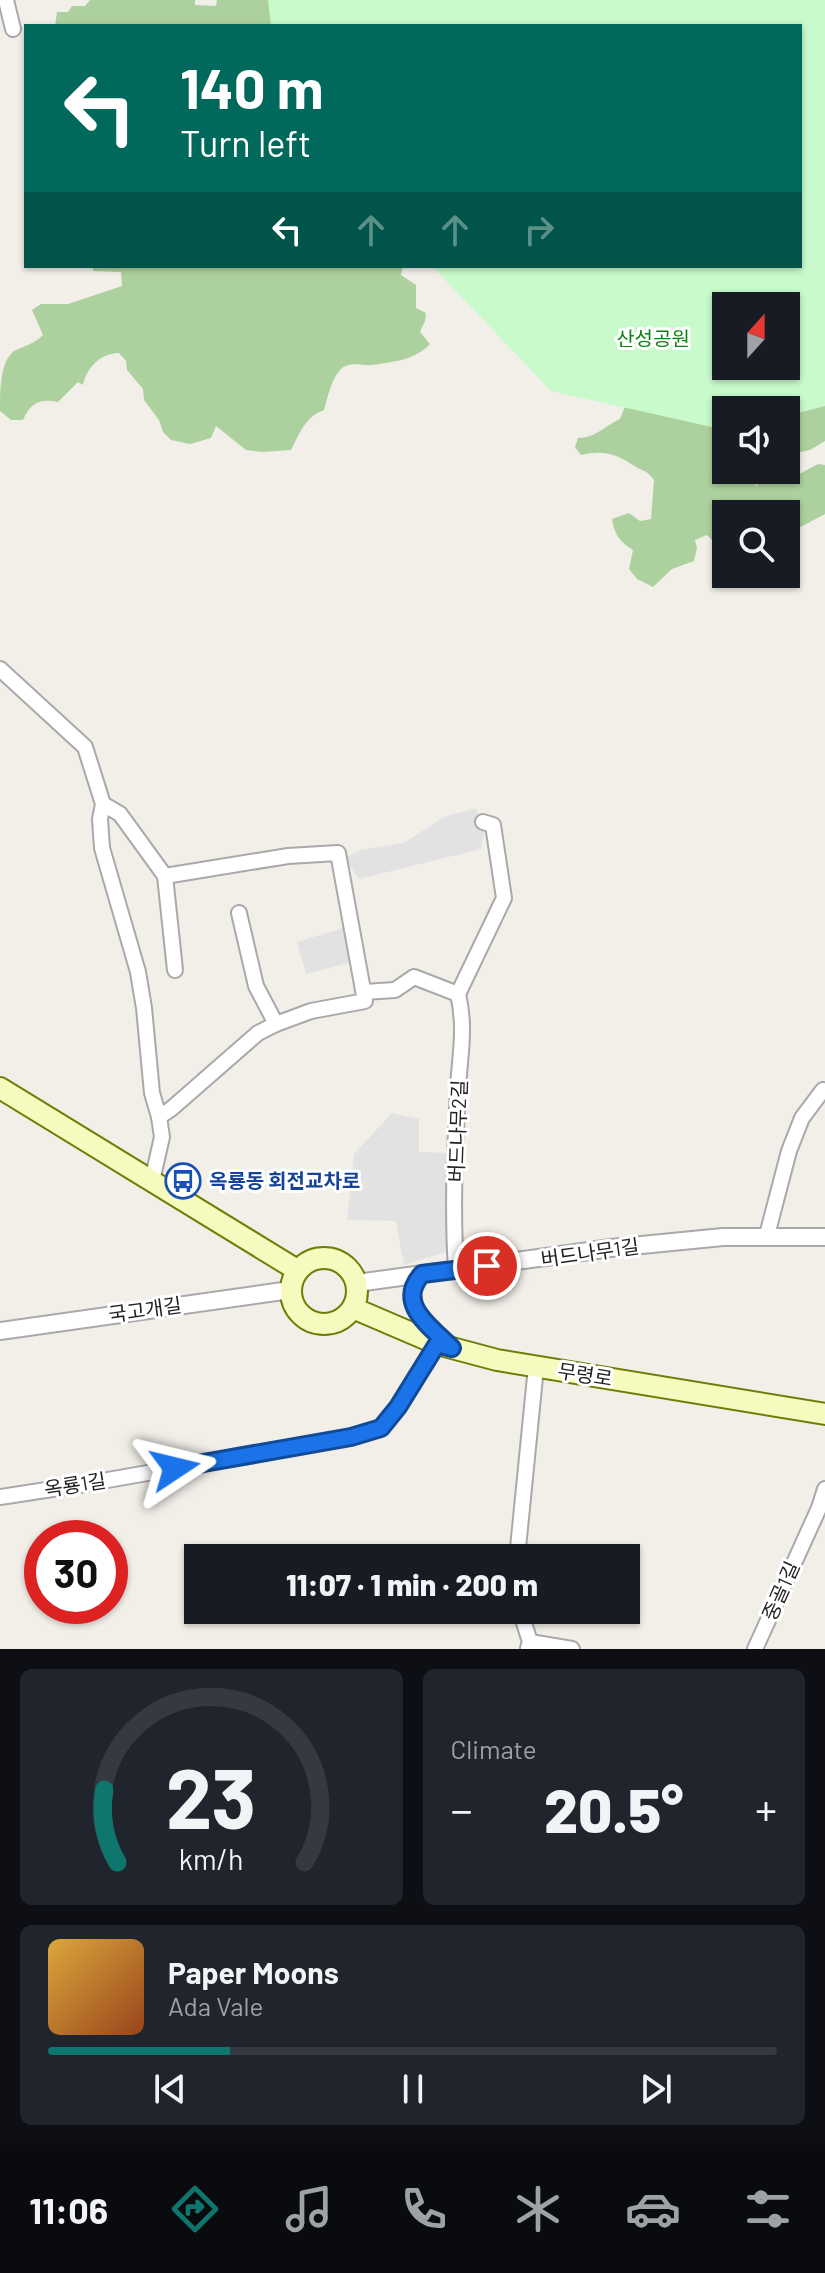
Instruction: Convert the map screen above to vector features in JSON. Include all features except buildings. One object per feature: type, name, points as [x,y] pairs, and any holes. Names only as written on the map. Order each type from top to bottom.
[{"type":"main road","points":[[0,1088],[152,1181],[294,1280]]},
{"type":"main road","points":[[326,1257],[345,1265],[357,1283],[353,1308],[336,1322],[314,1323],[297,1310],[294,1280],[305,1263],[326,1257]]},
{"type":"main road","name":"무령로","points":[[353,1308],[444,1346],[536,1367],[825,1414]]},
{"type":"street","points":[[6,0],[13,29]]},
{"type":"street","points":[[0,669],[85,747],[103,804],[100,819],[102,848],[138,972],[152,1093],[162,1137],[152,1181]]},
{"type":"street","points":[[103,804],[120,814],[165,876],[175,970]]},
{"type":"street","points":[[364,992],[395,990],[414,977],[458,994],[504,898],[493,825],[483,822]]},
{"type":"street","points":[[159,1117],[258,1033],[311,1011],[365,1001],[338,853],[288,856],[165,876]]},
{"type":"street","points":[[239,913],[256,986],[276,1024]]},
{"type":"street","name":"버드나무2길","points":[[456,1269],[458,1088],[464,1021],[458,994]]},
{"type":"street","points":[[767,1235],[802,1118],[823,1090]]},
{"type":"street","name":"버드나무1길","points":[[357,1283],[611,1248],[723,1237],[825,1237]]},
{"type":"street","points":[[422,1274],[414,1283],[411,1298],[419,1314],[444,1346]]},
{"type":"street","name":"국고개길","points":[[0,1331],[294,1280]]},
{"type":"street","name":"옥룡1길","points":[[0,1497],[351,1437],[381,1428],[444,1346]]},
{"type":"street","points":[[518,1544],[536,1367]]},
{"type":"street","name":"중골1길","points":[[755,1649],[825,1489]]},
{"type":"street","points":[[523,1624],[528,1645],[572,1649]]},
{"type":"green space","points":[[90,0],[195,0],[195,5],[216,6],[217,0],[323,0],[312,24],[55,24],[57,12],[68,12],[72,6],[85,6]]},
{"type":"green space","name":"산성공원","points":[[268,0],[825,0],[825,406],[800,412],[800,396],[712,396],[712,427],[551,391],[434,268],[802,268],[802,24],[271,24]]},
{"type":"green space","points":[[825,10],[825,441],[800,452],[800,396],[712,396],[712,484],[800,484],[800,474],[818,464],[825,465],[825,514],[800,527],[800,500],[712,500],[712,540],[707,535],[695,540],[694,561],[672,569],[653,587],[637,579],[629,569],[633,550],[618,537],[612,519],[629,513],[640,521],[651,519],[654,480],[620,458],[602,453],[581,455],[575,447],[578,438],[595,434],[620,419],[634,383],[621,361],[712,313],[712,380],[800,380],[800,292],[751,292],[796,268],[802,268],[802,25]]},
{"type":"green space","points":[[93,268],[403,268],[401,275],[416,285],[416,308],[426,313],[420,332],[430,344],[418,354],[403,359],[372,365],[352,364],[341,369],[332,383],[324,410],[308,421],[291,450],[246,450],[216,426],[211,438],[190,444],[171,440],[163,432],[159,420],[144,400],[143,389],[127,370],[126,361],[119,353],[106,355],[96,362],[83,385],[78,382],[58,402],[36,403],[23,420],[11,420],[0,411],[2,377],[9,356],[43,335],[32,310],[41,304],[68,304],[122,286],[121,272],[93,271]]},
{"type":"shaded area","points":[[476,808],[484,833],[481,849],[359,879],[350,866],[347,857],[361,850],[404,843],[444,817]]},
{"type":"shaded area","points":[[343,928],[351,962],[306,974],[297,942]]},
{"type":"shaded area","points":[[392,1113],[419,1119],[419,1152],[447,1153],[449,1251],[404,1265],[396,1221],[347,1220],[354,1154]]},
{"type":"place","name":"옥룡동 회전교차로","points":[[183,1181]]},
{"type":"route","points":[[175,1468],[351,1437],[381,1428],[398,1407],[437,1344],[452,1348],[419,1314],[411,1298],[414,1283],[422,1274],[487,1266]]}]
